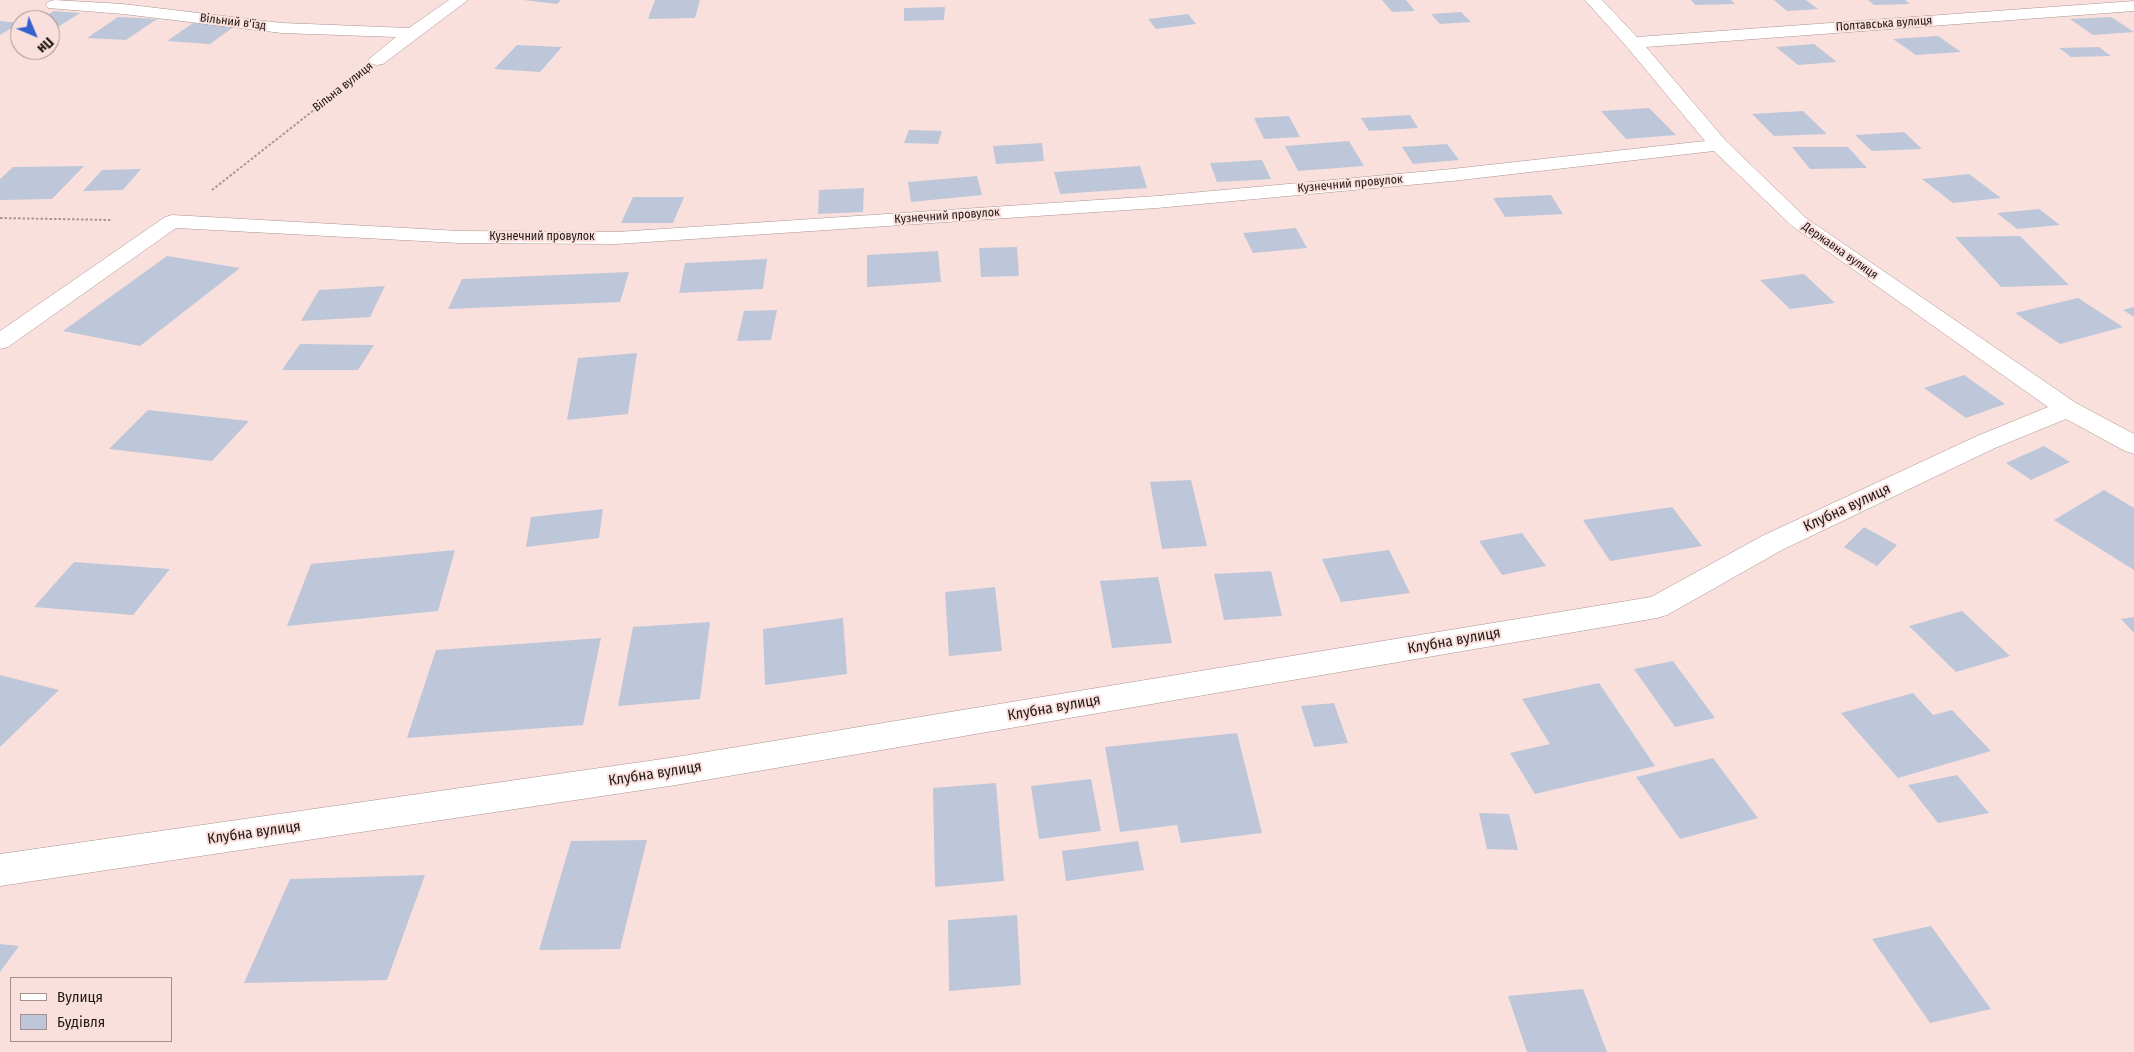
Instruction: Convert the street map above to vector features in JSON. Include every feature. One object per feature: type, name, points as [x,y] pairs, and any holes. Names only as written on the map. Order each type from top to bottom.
[{"type":"street","name":"Вільна вулиця","points":[[377,60],[460,0]]},
{"type":"street","name":"Державна вулиця","points":[[1592,0],[1633,43],[1719,145],[1799,222],[2067,409],[2134,445]]},
{"type":"street","name":"Вільний в'їзд","points":[[54,5],[123,9],[282,28],[412,33]]},
{"type":"street","name":"Полтавська вулиця","points":[[1633,43],[2134,6]]},
{"type":"street","name":"Кузнечний провулок","points":[[172,221],[459,237],[617,238],[1157,202],[1452,174],[1719,145]]},
{"type":"street","points":[[0,342],[172,221]]},
{"type":"street","name":"Клубна вулиця","points":[[0,870],[676,771],[1657,606],[1772,542],[1986,442],[2067,409]]},
{"type":"path","name":"Вільна вулиця","points":[[228,177],[377,60]]},
{"type":"path","points":[[0,218],[172,221]]},
{"type":"building","points":[[523,0],[561,0],[557,4]]},
{"type":"building","points":[[655,0],[700,0],[695,18],[648,19]]},
{"type":"building","points":[[1382,0],[1406,0],[1415,11],[1392,12]]},
{"type":"building","points":[[1691,0],[1731,0],[1735,4],[1695,5]]},
{"type":"building","points":[[1774,0],[1806,0],[1818,9],[1787,11]]},
{"type":"building","points":[[1868,0],[1905,0],[1910,4],[1874,5]]},
{"type":"building","points":[[945,7],[944,20],[904,21],[904,8]]},
{"type":"building","points":[[60,11],[80,13],[60,26]]},
{"type":"building","points":[[1461,12],[1471,22],[1440,24],[1431,14]]},
{"type":"building","points":[[1188,14],[1196,24],[1156,29],[1148,19]]},
{"type":"building","points":[[118,17],[157,19],[126,40],[87,38]]},
{"type":"building","points":[[2111,17],[2134,32],[2093,35],[2070,19]]},
{"type":"building","points":[[0,21],[10,22],[10,29],[0,35]]},
{"type":"building","points":[[193,23],[235,26],[210,44],[167,41]]},
{"type":"building","points":[[1938,36],[1961,52],[1916,55],[1893,39]]},
{"type":"building","points":[[1814,44],[1837,62],[1798,65],[1776,47]]},
{"type":"building","points":[[517,45],[562,47],[540,72],[494,69]]},
{"type":"building","points":[[2099,47],[2111,56],[2071,57],[2059,48]]},
{"type":"building","points":[[1649,108],[1676,135],[1626,139],[1601,111]]},
{"type":"building","points":[[1803,111],[1827,134],[1774,136],[1752,114]]},
{"type":"building","points":[[1410,115],[1418,128],[1369,131],[1361,118]]},
{"type":"building","points":[[1289,116],[1300,137],[1264,139],[1254,118]]},
{"type":"building","points":[[909,130],[942,131],[938,144],[904,143]]},
{"type":"building","points":[[1904,132],[1922,149],[1872,151],[1855,135]]},
{"type":"building","points":[[1349,141],[1364,166],[1298,171],[1285,146]]},
{"type":"building","points":[[1042,143],[1044,161],[996,164],[993,146]]},
{"type":"building","points":[[1447,144],[1459,160],[1413,164],[1402,147]]},
{"type":"building","points":[[1792,147],[1848,147],[1867,168],[1810,169]]},
{"type":"building","points":[[1262,160],[1271,179],[1217,182],[1210,163]]},
{"type":"building","points":[[84,166],[52,199],[0,200],[0,179],[13,167]]},
{"type":"building","points":[[1140,166],[1147,188],[1060,194],[1054,172]]},
{"type":"building","points":[[141,169],[123,190],[83,191],[102,170]]},
{"type":"building","points":[[1969,174],[2001,198],[1953,203],[1922,179]]},
{"type":"building","points":[[977,176],[982,195],[911,202],[908,182]]},
{"type":"building","points":[[864,188],[863,212],[818,214],[819,190]]},
{"type":"building","points":[[1551,195],[1563,214],[1505,217],[1493,198]]},
{"type":"building","points":[[633,197],[684,197],[673,223],[621,223]]},
{"type":"building","points":[[2039,209],[2060,225],[2017,229],[1997,213]]},
{"type":"building","points":[[1296,228],[1307,248],[1253,253],[1243,233]]},
{"type":"building","points":[[2020,236],[2069,285],[2001,287],[1955,237]]},
{"type":"building","points":[[1017,247],[1019,276],[981,277],[979,248]]},
{"type":"building","points":[[938,251],[941,282],[867,287],[867,255]]},
{"type":"building","points":[[167,256],[240,268],[140,346],[63,331]]},
{"type":"building","points":[[767,259],[763,289],[679,293],[685,263]]},
{"type":"building","points":[[629,272],[620,302],[448,309],[462,279]]},
{"type":"building","points":[[1804,274],[1835,303],[1790,309],[1760,280]]},
{"type":"building","points":[[385,286],[370,317],[301,321],[319,290]]},
{"type":"building","points":[[2078,298],[2123,327],[2060,344],[2015,313]]},
{"type":"building","points":[[2134,307],[2134,317],[2123,310]]},
{"type":"building","points":[[777,310],[771,340],[737,341],[744,311]]},
{"type":"building","points":[[300,344],[374,345],[358,370],[282,370]]},
{"type":"building","points":[[637,353],[628,414],[567,420],[578,358]]},
{"type":"building","points":[[1964,375],[2005,404],[1966,418],[1924,388]]},
{"type":"building","points":[[148,410],[249,421],[212,461],[109,449]]},
{"type":"building","points":[[2044,446],[2070,462],[2031,480],[2006,463]]},
{"type":"building","points":[[1191,480],[1207,546],[1162,549],[1150,482]]},
{"type":"building","points":[[2104,490],[2134,508],[2134,570],[2054,520]]},
{"type":"building","points":[[1672,507],[1702,546],[1610,561],[1583,520]]},
{"type":"building","points":[[603,509],[599,538],[526,547],[531,517]]},
{"type":"building","points":[[1864,527],[1897,545],[1877,566],[1844,547]]},
{"type":"building","points":[[1522,533],[1546,566],[1502,575],[1479,541]]},
{"type":"building","points":[[455,550],[438,611],[287,626],[311,564]]},
{"type":"building","points":[[1389,550],[1410,593],[1341,602],[1322,559]]},
{"type":"building","points":[[74,562],[170,569],[133,615],[34,607]]},
{"type":"building","points":[[1271,571],[1282,616],[1224,620],[1214,574]]},
{"type":"building","points":[[1158,577],[1172,643],[1112,648],[1100,581]]},
{"type":"building","points":[[995,587],[1002,651],[949,656],[945,592]]},
{"type":"building","points":[[1962,611],[2010,656],[1956,672],[1909,626]]},
{"type":"building","points":[[2134,617],[2134,633],[2121,619]]},
{"type":"building","points":[[843,618],[847,674],[765,685],[763,629]]},
{"type":"building","points":[[710,622],[700,699],[618,706],[633,627]]},
{"type":"building","points":[[601,638],[583,725],[407,738],[436,650]]},
{"type":"building","points":[[1673,661],[1715,718],[1675,727],[1634,669]]},
{"type":"building","points":[[0,675],[59,690],[0,747]]},
{"type":"building","points":[[1599,683],[1655,766],[1535,794],[1510,753],[1550,744],[1522,699]]},
{"type":"building","points":[[1913,693],[1933,715],[1952,710],[1991,751],[1898,778],[1841,713]]},
{"type":"building","points":[[1334,703],[1348,743],[1314,747],[1301,706]]},
{"type":"building","points":[[1237,733],[1262,833],[1181,843],[1177,825],[1120,832],[1105,747]]},
{"type":"building","points":[[1713,758],[1758,818],[1680,839],[1636,777]]},
{"type":"building","points":[[1957,775],[1989,813],[1938,823],[1908,785]]},
{"type":"building","points":[[1091,779],[1101,831],[1039,839],[1031,786]]},
{"type":"building","points":[[996,783],[1004,881],[935,887],[933,788]]},
{"type":"building","points":[[1479,813],[1509,814],[1518,850],[1487,849]]},
{"type":"building","points":[[647,840],[620,949],[539,950],[571,841]]},
{"type":"building","points":[[1138,841],[1144,870],[1066,881],[1062,851]]},
{"type":"building","points":[[425,875],[387,980],[244,983],[290,879]]},
{"type":"building","points":[[1017,915],[1021,985],[949,991],[948,920]]},
{"type":"building","points":[[1931,926],[1991,1009],[1930,1023],[1872,939]]},
{"type":"building","points":[[0,944],[19,946],[0,972]]},
{"type":"building","points":[[1583,989],[1607,1052],[1527,1052],[1508,996]]}]
